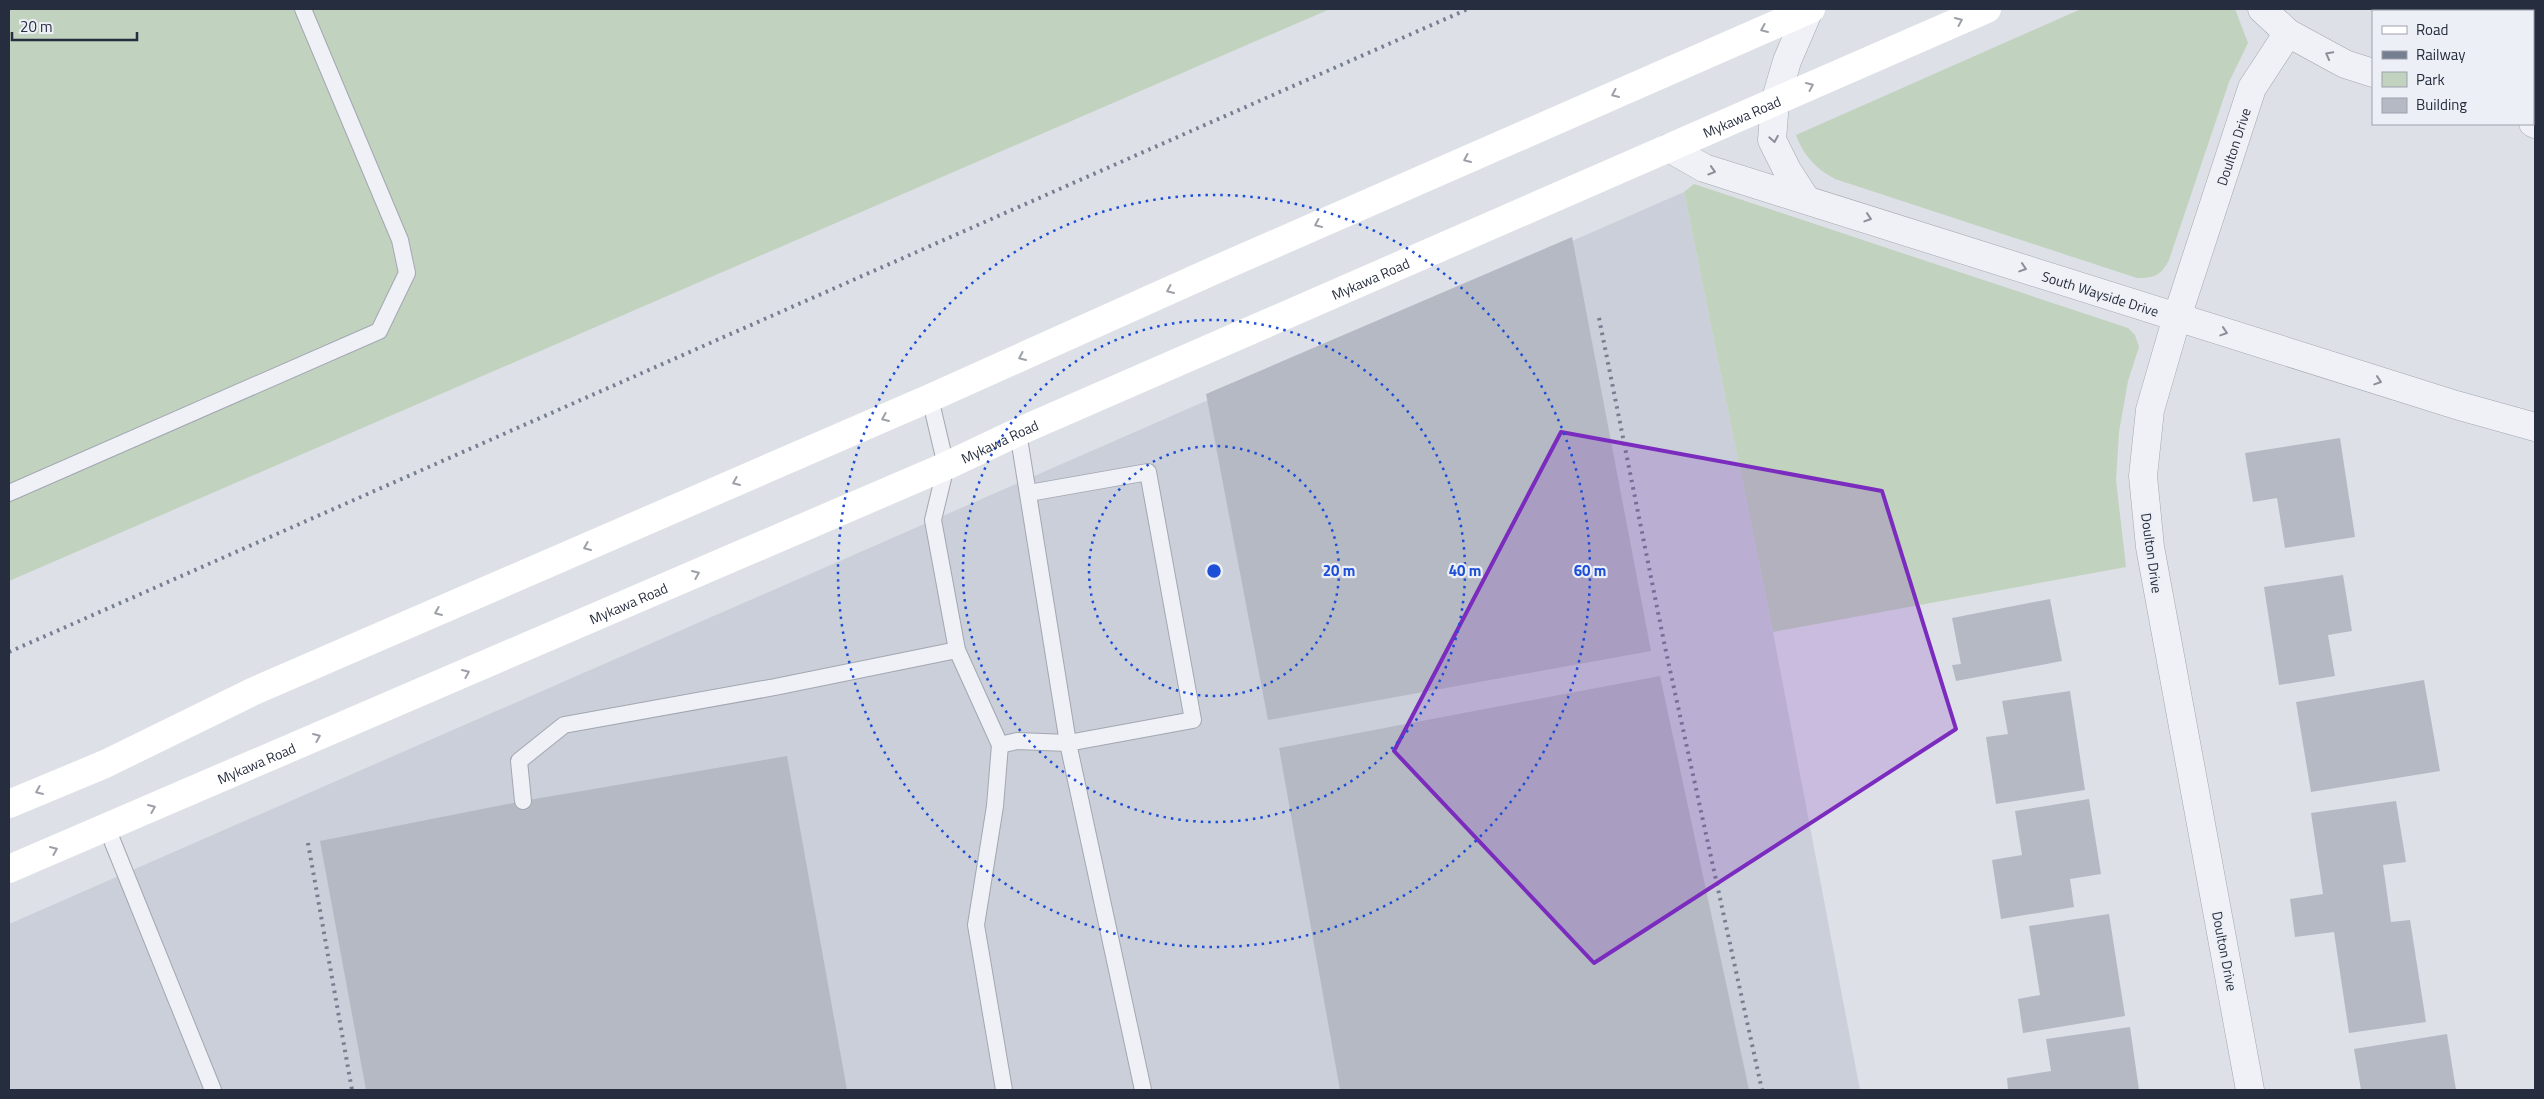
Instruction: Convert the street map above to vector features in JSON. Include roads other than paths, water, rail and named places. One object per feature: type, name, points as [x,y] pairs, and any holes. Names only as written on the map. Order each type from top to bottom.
[{"type":"main road","points":[[9,804],[105,764],[252,692],[930,398],[1242,258],[1810,9]]},
{"type":"main road","name":"Mykawa Road","points":[[9,869],[946,466],[1018,432],[1987,9]]},
{"type":"street","points":[[1805,198],[1787,170],[1772,140],[1775,102],[1787,61],[1810,9]]},
{"type":"street","points":[[2262,9],[2288,21],[2345,64],[2372,73]]},
{"type":"street","name":"Doulton Drive","points":[[2250,1090],[2150,547],[2142,476],[2150,410],[2177,317],[2252,88],[2288,21]]},
{"type":"street","name":"South Wayside Drive","points":[[1669,148],[1704,168],[1805,198],[2456,405],[2535,427]]},
{"type":"lane","points":[[9,493],[379,331],[407,273],[400,240],[303,9]]},
{"type":"lane","points":[[930,398],[946,466],[933,520],[957,650],[1000,745],[995,806],[976,925],[1004,1090]]},
{"type":"lane","points":[[1018,432],[1068,743],[1143,1090]]},
{"type":"lane","points":[[1000,745],[1017,741],[1068,743],[1193,720],[1148,472],[1029,493]]},
{"type":"lane","points":[[523,801],[519,761],[564,725],[775,688],[957,650]]},
{"type":"lane","points":[[107,828],[213,1090]]},
{"type":"railway","points":[[9,652],[1468,9]]},
{"type":"railway","points":[[1599,318],[1665,647],[1762,1090]]},
{"type":"railway","points":[[308,843],[352,1090]]}]
